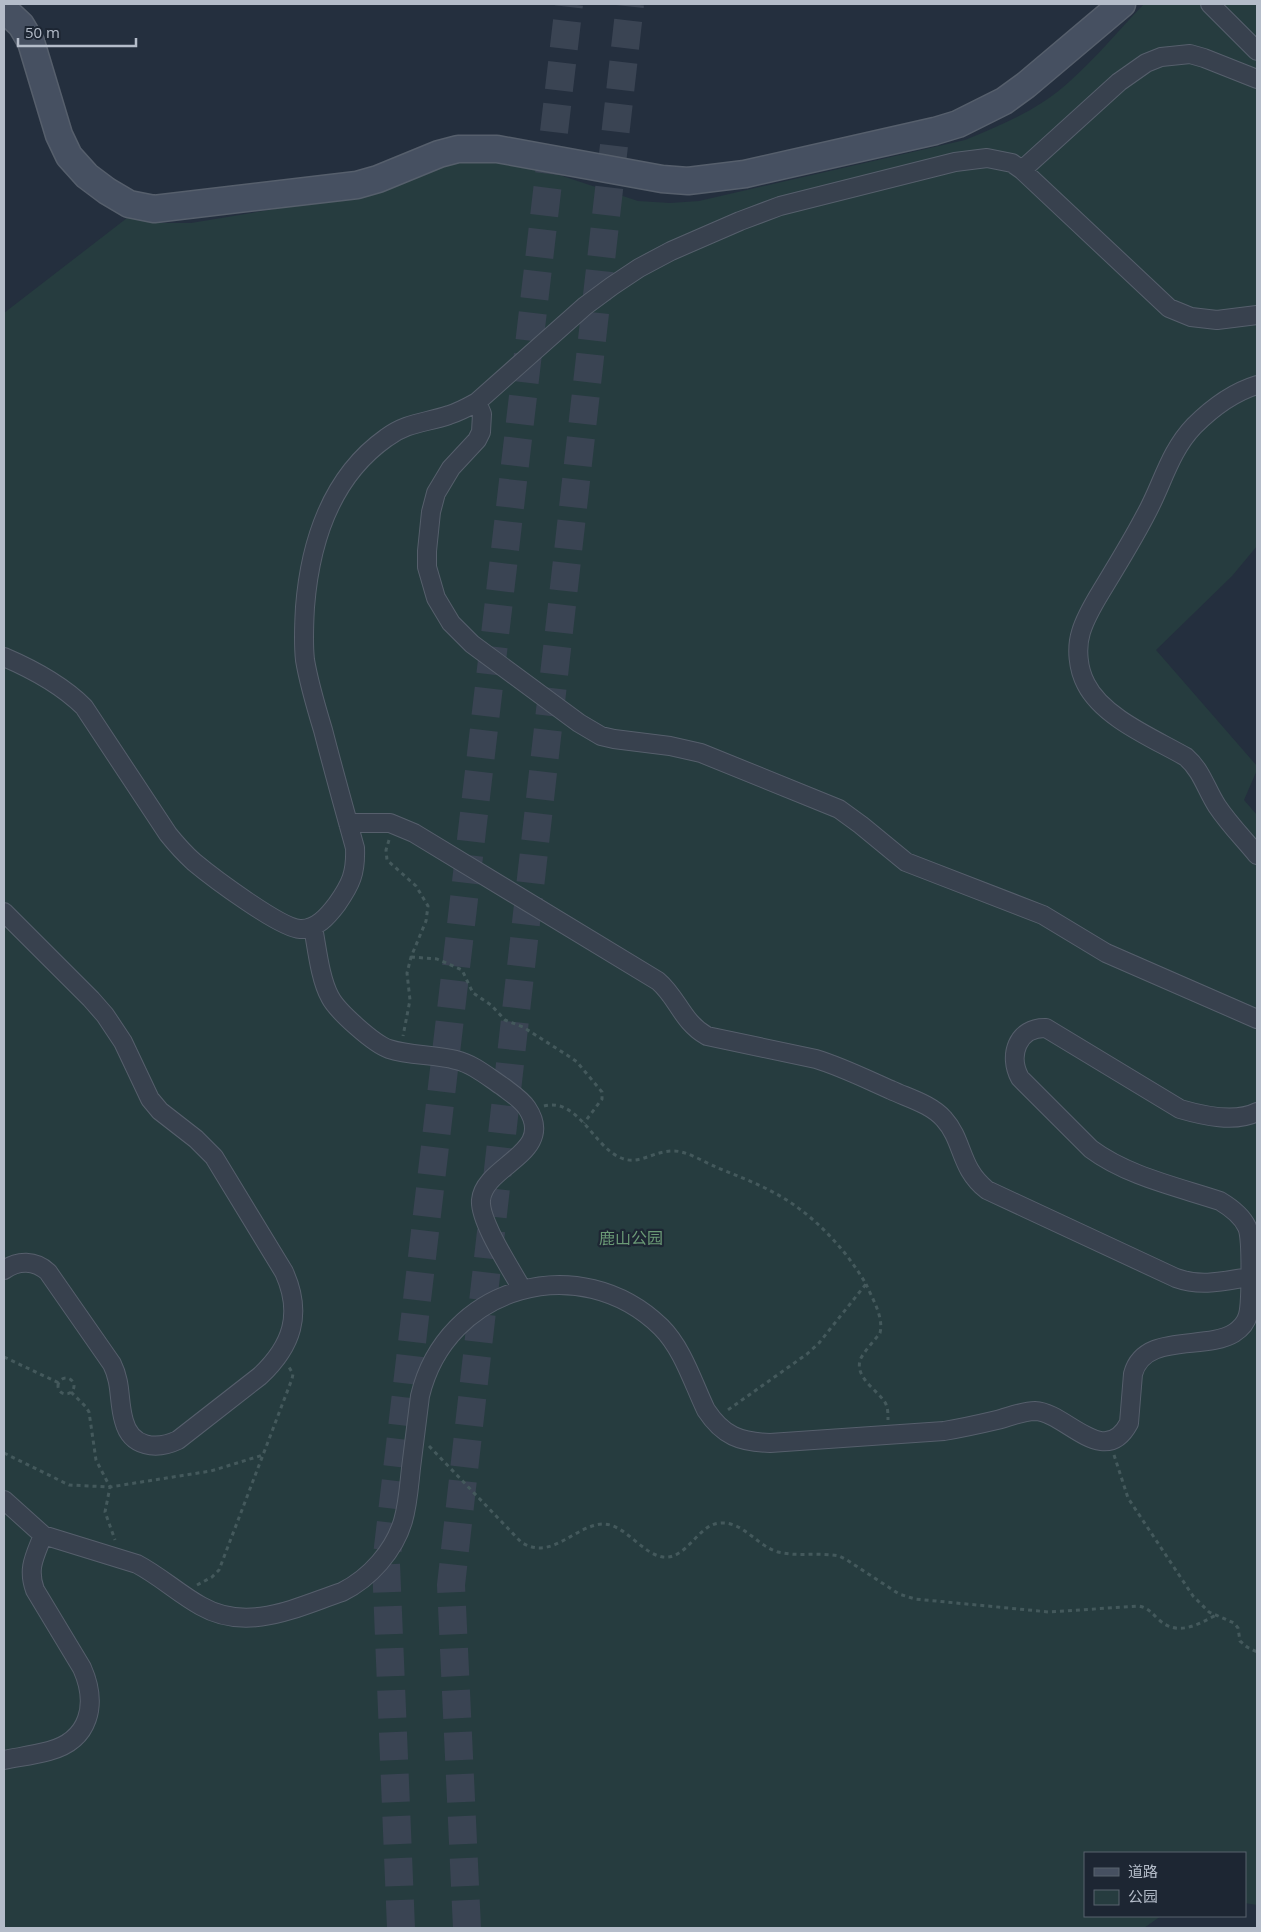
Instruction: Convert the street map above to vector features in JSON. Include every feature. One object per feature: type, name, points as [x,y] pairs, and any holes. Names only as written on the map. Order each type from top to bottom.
[{"type":"street","points":[[4,9],[21,25],[30,42],[59,135],[70,156],[88,176],[106,191],[130,204],[154,209],[357,185],[378,179],[439,154],[458,149],[497,149],[662,179],[688,181],[745,174],[935,131],[958,124],[1004,101],[1026,85],[1122,4]]},
{"type":"street","points":[[1210,4],[1257,51]]},
{"type":"street","points":[[1022,170],[1119,82],[1139,67],[1161,57],[1190,54],[1257,80]]},
{"type":"street","points":[[4,657],[59,686],[84,707],[168,834],[193,861],[281,924],[302,929],[313,927],[332,911],[348,889],[355,863],[354,848],[348,823],[308,676],[304,641],[310,562],[321,526],[338,490],[373,449],[398,429],[460,412],[477,402],[585,306],[639,268],[671,251],[780,206],[956,162],[987,158],[1012,163],[1022,170],[1169,308],[1191,317],[1217,320],[1257,316]]},
{"type":"street","points":[[1257,385],[1230,398],[1212,411],[1194,427],[1179,445],[1168,463],[1146,514],[1087,615],[1080,634],[1078,651],[1086,685],[1095,697],[1118,718],[1186,757],[1194,764],[1218,807],[1257,855]]},
{"type":"street","points":[[477,402],[482,414],[481,432],[477,440],[451,468],[436,493],[430,512],[427,551],[427,567],[436,598],[451,623],[472,644],[579,723],[601,736],[670,746],[701,753],[839,809],[851,816],[906,862],[919,869],[1043,915],[1106,953],[1257,1019]]},
{"type":"street","points":[[348,823],[376,822],[394,824],[414,833],[658,981],[670,993],[691,1026],[707,1036],[832,1064],[925,1105],[944,1119],[951,1130],[969,1171],[976,1181],[987,1190],[1189,1283],[1204,1284],[1249,1277]]},
{"type":"street","points":[[4,912],[105,1015],[123,1042],[143,1088],[160,1112],[205,1147],[222,1168],[290,1285],[294,1313],[292,1328],[288,1340],[278,1357],[260,1376],[178,1440],[160,1446],[144,1444],[135,1438],[125,1425],[120,1386],[112,1364],[48,1272],[43,1267],[28,1262],[12,1265],[4,1270]]},
{"type":"street","points":[[313,927],[325,985],[334,1004],[378,1043],[387,1049],[456,1059],[467,1064],[517,1097],[529,1112],[534,1121],[534,1133],[530,1144],[521,1155],[489,1182],[481,1200],[484,1220],[522,1289]]},
{"type":"street","points":[[4,1500],[43,1535],[147,1570],[200,1606],[230,1618],[254,1619],[342,1592],[363,1579],[382,1559],[398,1534],[406,1511],[424,1382],[430,1367],[449,1338],[477,1312],[493,1301],[522,1289],[545,1285],[578,1286],[612,1296],[639,1310],[661,1328],[672,1341],[713,1421],[730,1435],[742,1440],[770,1443],[944,1431],[1032,1411],[1048,1414],[1094,1440],[1111,1440],[1125,1430],[1129,1423],[1133,1374],[1140,1360],[1151,1351],[1226,1337],[1241,1327],[1248,1315],[1250,1235],[1247,1226],[1236,1212],[1220,1201],[1122,1168],[1103,1157],[1026,1085],[1015,1069],[1014,1053],[1017,1044],[1030,1031],[1046,1028],[1180,1109],[1237,1119],[1257,1112]]},
{"type":"street","points":[[4,1760],[50,1751],[62,1746],[82,1728],[91,1704],[87,1679],[82,1668],[32,1582],[31,1566],[43,1535]]},
{"type":"path","points":[[394,824],[386,850],[386,860],[416,886],[428,906],[426,921],[411,957],[407,973],[410,991],[409,1008],[400,1052]]},
{"type":"path","points":[[411,957],[432,958],[460,968],[465,973],[473,993],[491,1005],[505,1020],[524,1027],[577,1062],[602,1092],[602,1099],[583,1123]]},
{"type":"path","points":[[529,1112],[555,1104],[566,1109],[583,1123],[609,1151],[623,1159],[639,1160],[674,1151],[778,1195],[831,1237],[850,1260],[866,1284],[882,1328],[861,1359],[860,1369],[864,1379],[886,1405],[889,1435]]},
{"type":"path","points":[[713,1421],[807,1354],[819,1343],[866,1284]]},
{"type":"path","points":[[4,1357],[59,1383]]},
{"type":"path","points":[[181,1593],[212,1577],[219,1570],[293,1374],[289,1367],[278,1357]]},
{"type":"path","points":[[65,1378],[74,1385],[70,1392],[66,1394],[58,1388],[59,1383],[65,1378]]},
{"type":"path","points":[[70,1392],[88,1409],[96,1460],[110,1487],[105,1512],[114,1534],[116,1558]]},
{"type":"path","points":[[416,1432],[521,1542],[535,1548],[552,1546],[594,1526],[603,1524],[619,1529],[656,1555],[663,1557],[672,1556],[679,1553],[709,1527],[722,1522],[743,1530],[777,1551],[839,1556],[899,1594],[915,1599],[1049,1612],[1139,1606],[1145,1607],[1167,1625],[1184,1629],[1195,1627],[1216,1615]]},
{"type":"path","points":[[1111,1440],[1128,1498],[1194,1596],[1210,1612],[1234,1623],[1238,1628],[1240,1641],[1257,1652]]},
{"type":"path","points":[[4,1453],[69,1485],[110,1487],[211,1472],[263,1455]]},
{"type":"green space","name":"鹿山公园","points":[[1144,4],[1257,4],[1257,546],[1232,576],[1156,650],[1257,766],[1244,800],[1257,815],[1257,1905],[1246,1903],[1246,1852],[1084,1852],[1084,1917],[1160,1917],[1144,1928],[4,1928],[4,313],[127,218],[159,223],[191,223],[365,194],[454,162],[511,159],[638,201],[670,203],[699,201],[965,140],[1020,116],[1046,100],[1058,92],[1089,63]]},
{"type":"tunnel","points":[[401,1928],[386,1564],[569,4]]},
{"type":"tunnel","points":[[467,1928],[451,1585],[630,4]]}]
